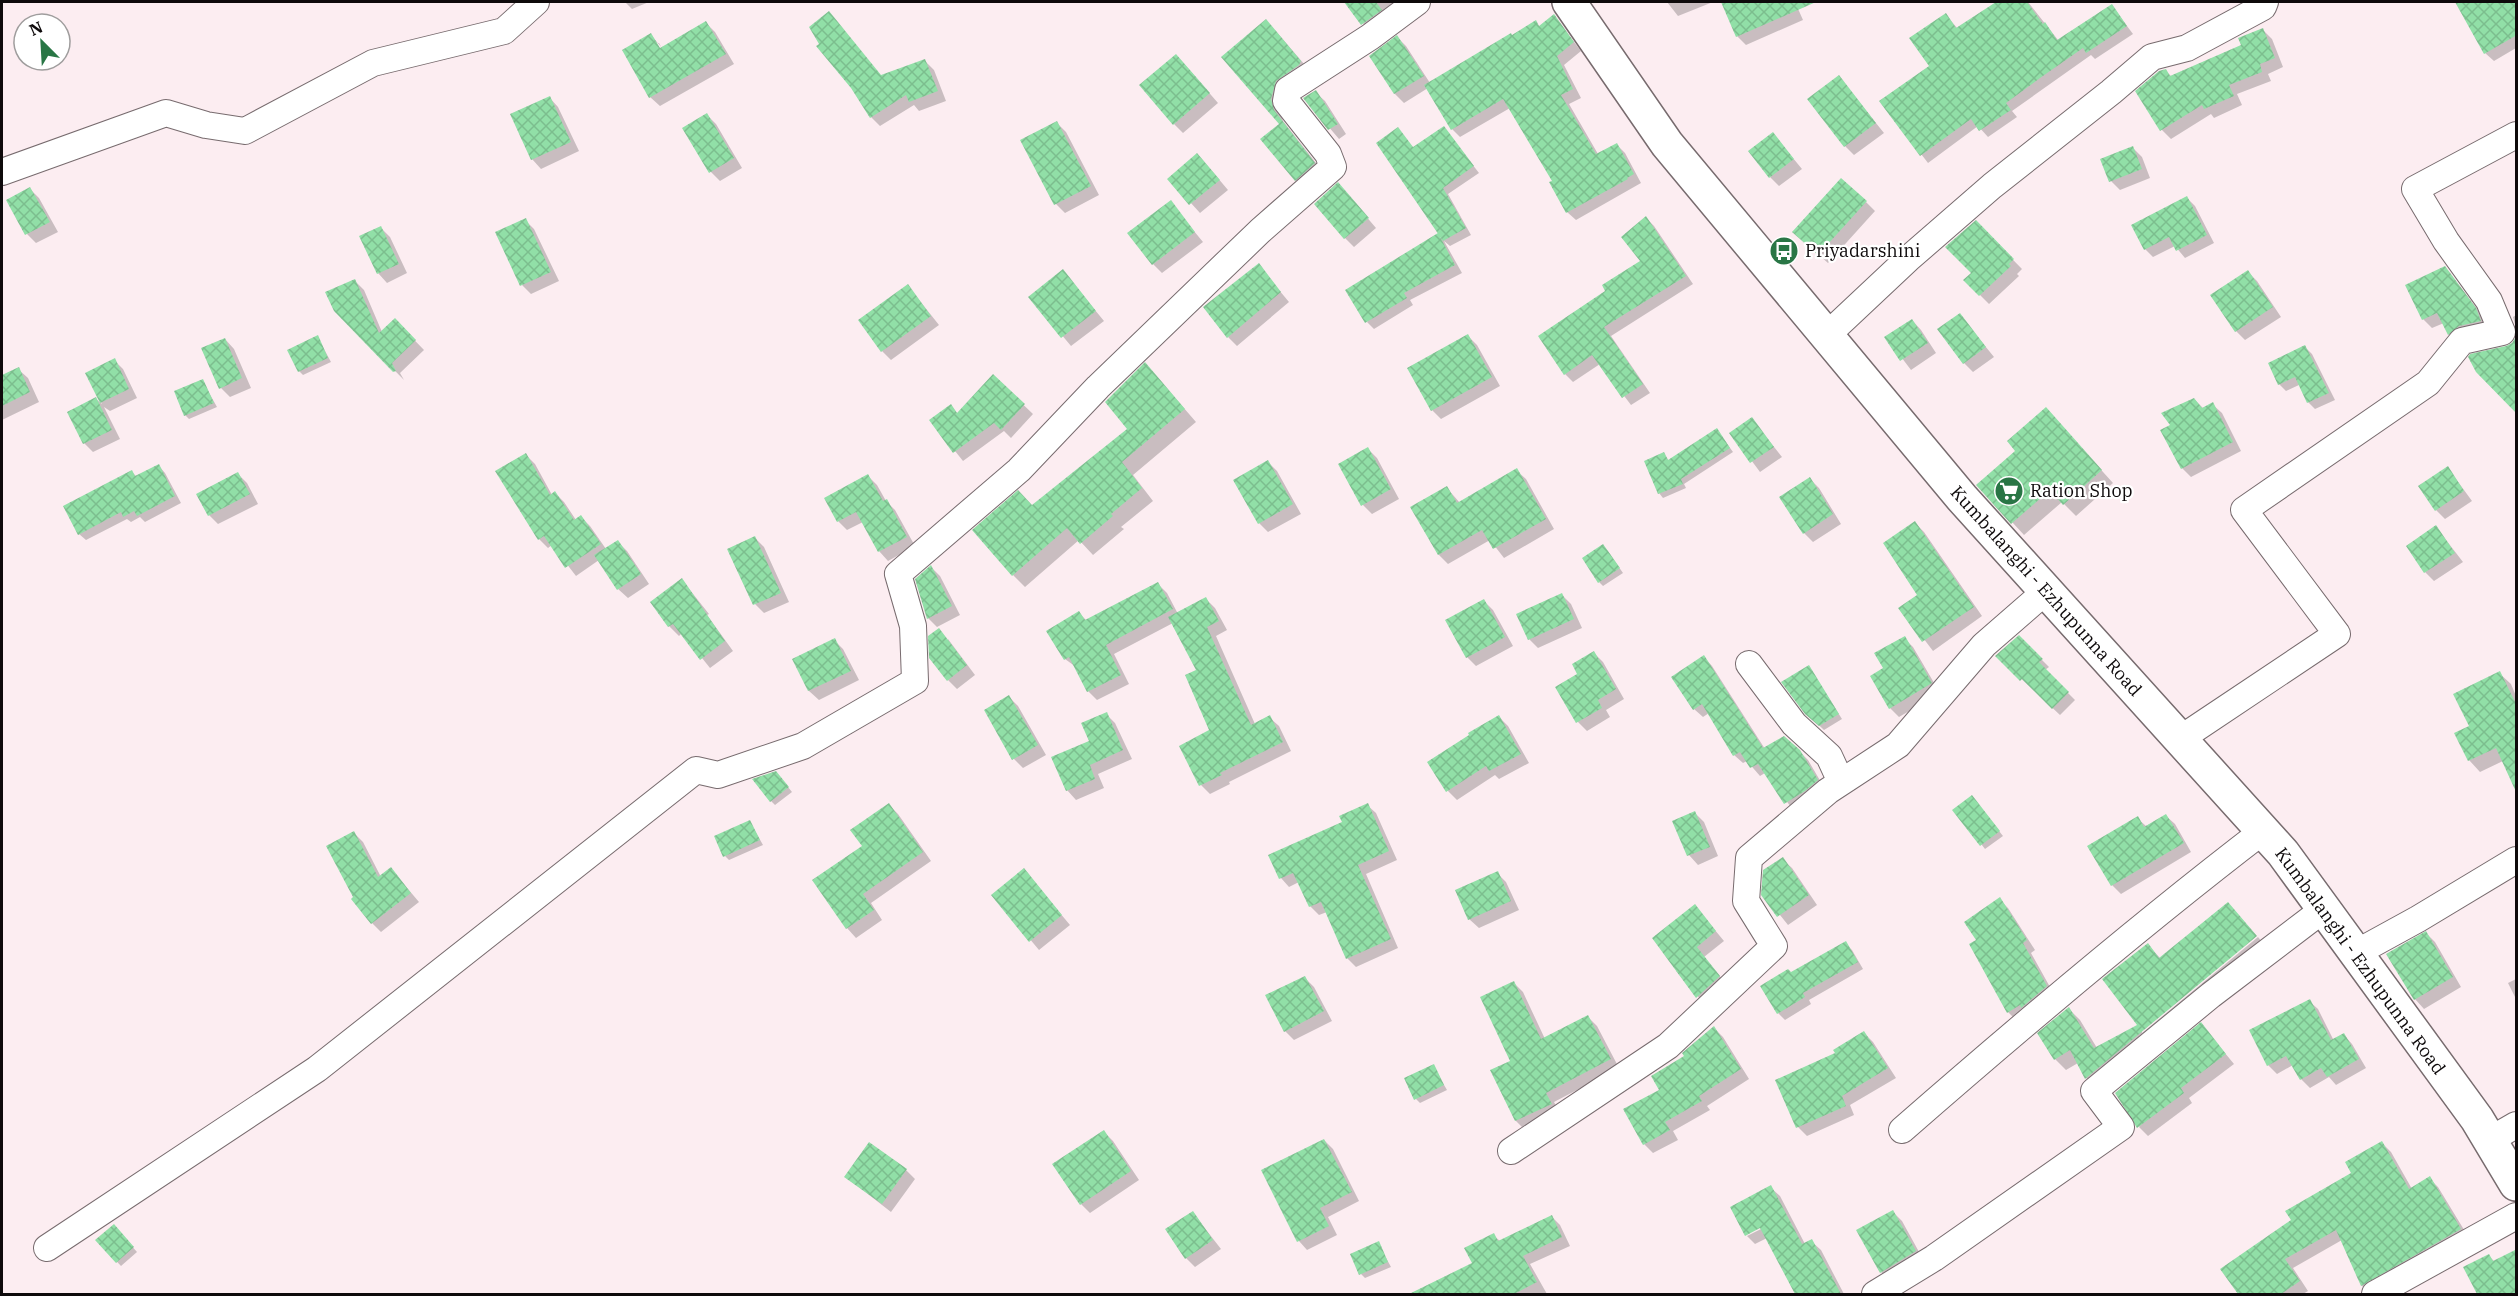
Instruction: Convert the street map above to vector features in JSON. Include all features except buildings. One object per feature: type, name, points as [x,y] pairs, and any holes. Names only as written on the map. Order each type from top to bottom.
[{"type":"main road","name":"Kumbalanghi - Ezhupunna Road","points":[[1569,2],[1667,144],[1826,336],[1962,498],[2283,853],[2356,953],[2503,1133],[2517,1184]]},
{"type":"street","points":[[2,172],[166,113],[206,125],[245,131],[374,63],[504,31],[536,2]]},
{"type":"street","points":[[47,1248],[318,1069],[696,770],[718,775],[803,746],[915,681],[913,626],[898,573],[1020,470],[1098,387],[1260,231],[1332,167],[1328,154],[1286,101],[1288,90],[1370,37],[1417,2]]},
{"type":"street","points":[[1826,336],[1908,259],[1992,186],[2152,57],[2187,48],[2263,7],[2265,2]]},
{"type":"street","points":[[2180,740],[2337,634],[2244,510],[2428,383],[2462,341],[2502,332],[2489,301],[2445,241],[2415,189],[2517,135]]},
{"type":"street","points":[[1511,1151],[1668,1046],[1774,946],[1746,901],[1749,858],[1828,791],[1898,745],[1984,645],[2046,591]]},
{"type":"street","points":[[1749,663],[1794,724],[1829,756],[1841,782]]},
{"type":"street","points":[[1902,1130],[2032,1016],[2164,907],[2263,831]]},
{"type":"street","points":[[2356,953],[2517,860]]},
{"type":"street","points":[[1875,1294],[1934,1258],[2121,1127],[2094,1091],[2211,995],[2324,909]]},
{"type":"street","points":[[2375,1294],[2517,1216]]},
{"type":"place","name":"Priyadarshini","points":[[1784,251]]},
{"type":"place","name":"Ration Shop","points":[[2009,491]]}]
